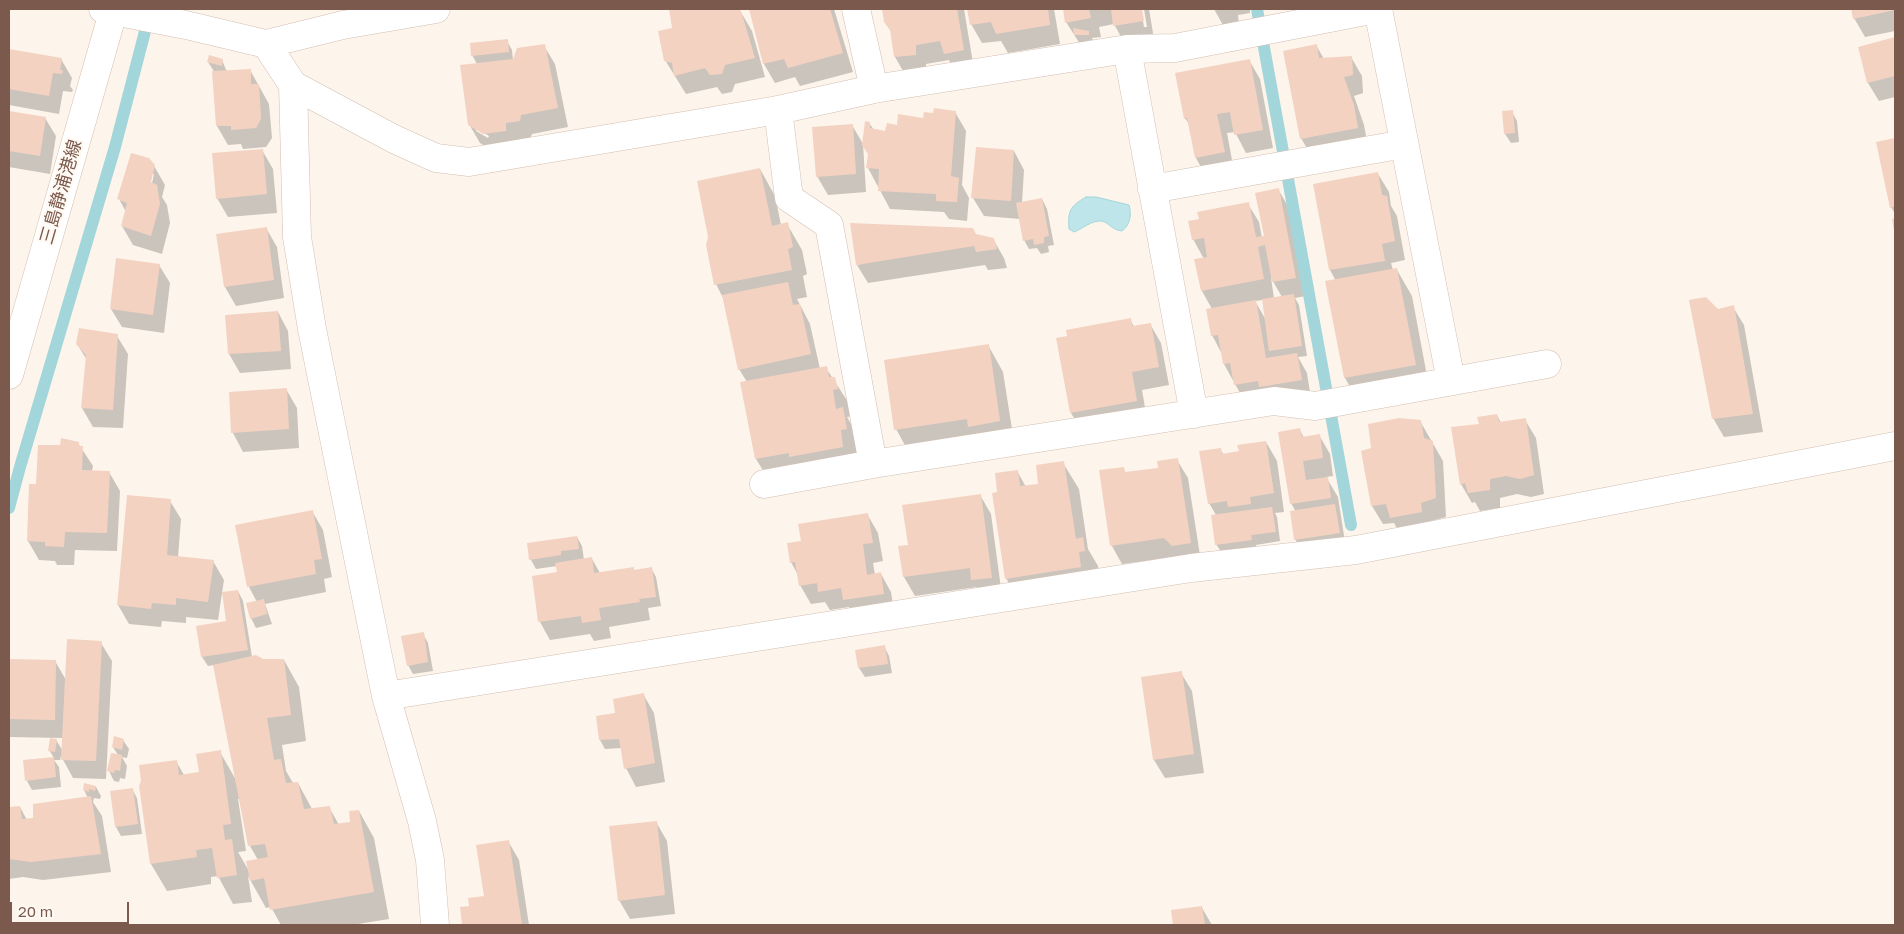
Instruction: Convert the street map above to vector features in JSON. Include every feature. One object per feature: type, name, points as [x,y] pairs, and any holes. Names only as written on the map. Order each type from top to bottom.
[{"type":"street","points":[[110,9],[266,44],[343,25],[436,9]]},
{"type":"street","name":"三島静浦港線","points":[[9,375],[110,9]]},
{"type":"street","points":[[856,9],[874,89]]},
{"type":"street","points":[[266,44],[293,85],[411,147],[436,158],[469,162],[778,110],[874,89],[1127,49],[1175,48],[1377,9],[1450,381]]},
{"type":"street","points":[[1127,49],[1194,414]]},
{"type":"street","points":[[293,85],[299,247],[312,329],[386,696],[422,821],[430,860],[435,925]]},
{"type":"street","points":[[778,110],[789,198],[829,225],[873,464]]},
{"type":"street","points":[[1152,189],[1404,144]]},
{"type":"street","points":[[764,484],[873,464],[1274,401],[1315,406],[1547,364]]},
{"type":"street","points":[[386,696],[1191,568],[1356,550],[1895,446]]},
{"type":"water","points":[[1086,197],[1096,197],[1129,205],[1129,223],[1122,231],[1099,221],[1090,223],[1074,232],[1069,229],[1069,214],[1071,210]]},
{"type":"building","points":[[669,9],[736,9],[741,11],[755,58],[725,65],[722,74],[710,75],[705,68],[674,76],[672,63],[664,61],[658,31],[672,28]]},
{"type":"building","points":[[749,9],[830,9],[843,53],[788,68],[784,59],[763,64]]},
{"type":"building","points":[[882,9],[957,9],[964,50],[944,54],[940,41],[916,45],[916,55],[894,57],[890,30],[884,22]]},
{"type":"building","points":[[967,9],[1048,9],[1050,25],[996,34],[991,22],[970,25]]},
{"type":"building","points":[[1063,9],[1089,9],[1091,18],[1065,23]]},
{"type":"building","points":[[1111,9],[1142,9],[1144,21],[1113,26]]},
{"type":"building","points":[[1851,9],[1895,9],[1895,10],[1853,19]]},
{"type":"building","points":[[1073,28],[1089,31],[1089,35],[1074,35]]},
{"type":"building","points":[[1895,37],[1895,76],[1867,83],[1858,47]]},
{"type":"building","points":[[508,39],[509,52],[471,56],[470,43]]},
{"type":"building","points":[[545,44],[558,108],[521,115],[520,121],[506,123],[506,131],[483,134],[468,125],[460,65],[513,59],[517,48]]},
{"type":"building","points":[[1317,44],[1319,58],[1352,56],[1353,75],[1344,77],[1354,105],[1358,128],[1300,139],[1283,51]]},
{"type":"building","points":[[9,49],[62,58],[60,70],[63,70],[62,74],[53,73],[49,96],[9,89]]},
{"type":"building","points":[[209,55],[223,59],[222,66],[207,62]]},
{"type":"building","points":[[1250,59],[1263,130],[1234,135],[1230,112],[1217,114],[1225,152],[1195,158],[1187,118],[1184,119],[1175,73]]},
{"type":"building","points":[[251,69],[251,84],[259,84],[261,119],[256,128],[231,130],[231,126],[216,126],[212,71]]},
{"type":"building","points":[[934,108],[956,111],[951,176],[959,178],[957,202],[936,201],[936,194],[878,191],[879,169],[866,168],[868,154],[862,145],[865,121],[870,122],[870,128],[885,131],[887,123],[897,125],[898,114],[923,118],[924,112],[933,113]]},
{"type":"building","points":[[1513,110],[1515,133],[1504,134],[1502,111]]},
{"type":"building","points":[[9,111],[46,117],[40,156],[9,151]]},
{"type":"building","points":[[853,124],[856,174],[816,177],[812,127]]},
{"type":"building","points":[[1895,138],[1895,206],[1890,208],[1876,142]]},
{"type":"building","points":[[976,147],[1014,150],[1011,201],[971,198]]},
{"type":"building","points":[[263,149],[267,194],[216,199],[212,153]]},
{"type":"building","points":[[131,153],[149,158],[155,165],[151,182],[157,185],[160,204],[151,236],[121,226],[127,203],[117,199]]},
{"type":"building","points":[[760,168],[772,226],[788,222],[793,247],[788,249],[792,270],[714,285],[706,245],[708,237],[697,181]]},
{"type":"building","points":[[1378,172],[1382,195],[1387,196],[1395,241],[1382,244],[1385,261],[1329,270],[1313,184]]},
{"type":"building","points":[[1279,188],[1296,278],[1272,282],[1265,245],[1258,247],[1264,279],[1201,291],[1194,259],[1207,257],[1204,238],[1192,240],[1188,221],[1199,219],[1197,212],[1249,202],[1256,237],[1264,236],[1255,193]]},
{"type":"building","points":[[1042,198],[1049,236],[1044,237],[1044,243],[1034,245],[1033,239],[1023,241],[1016,203]]},
{"type":"building","points":[[1895,218],[1895,231],[1894,231],[1892,219]]},
{"type":"building","points":[[850,223],[973,228],[976,234],[994,238],[997,249],[976,252],[974,246],[856,265]]},
{"type":"building","points":[[267,227],[274,280],[224,287],[216,234]]},
{"type":"building","points":[[116,258],[160,264],[153,315],[110,309]]},
{"type":"building","points":[[1397,268],[1416,365],[1344,378],[1325,281]]},
{"type":"building","points":[[788,282],[793,305],[800,304],[811,354],[738,370],[722,295]]},
{"type":"building","points":[[1294,294],[1302,346],[1269,351],[1262,299]]},
{"type":"building","points":[[1706,297],[1718,309],[1734,305],[1753,414],[1712,419],[1689,300]]},
{"type":"building","points":[[1256,300],[1266,358],[1297,353],[1302,380],[1259,387],[1258,381],[1234,385],[1230,363],[1223,364],[1218,335],[1211,336],[1206,309]]},
{"type":"building","points":[[278,311],[281,351],[228,354],[225,315]]},
{"type":"building","points":[[1131,318],[1132,326],[1151,323],[1159,367],[1132,372],[1137,401],[1070,413],[1056,338],[1067,336],[1066,330]]},
{"type":"building","points":[[79,328],[118,334],[113,410],[81,408],[86,355],[76,344]]},
{"type":"building","points":[[989,344],[1000,421],[968,427],[967,419],[894,430],[884,360]]},
{"type":"building","points":[[827,366],[829,377],[835,377],[838,389],[833,390],[836,409],[843,407],[847,429],[841,430],[843,447],[789,457],[789,453],[755,459],[740,382]]},
{"type":"building","points":[[287,388],[289,429],[231,433],[229,392]]},
{"type":"building","points":[[1497,414],[1499,422],[1526,418],[1534,475],[1520,479],[1506,476],[1490,479],[1490,490],[1468,493],[1465,483],[1460,485],[1451,427],[1479,424],[1477,417]]},
{"type":"building","points":[[1399,418],[1421,420],[1424,438],[1433,441],[1436,498],[1421,503],[1422,512],[1390,518],[1386,504],[1371,506],[1361,451],[1371,448],[1368,424]]},
{"type":"building","points":[[1300,428],[1302,437],[1320,434],[1323,458],[1303,461],[1306,480],[1328,477],[1331,498],[1290,504],[1278,432]]},
{"type":"building","points":[[61,438],[79,442],[79,446],[83,446],[82,470],[110,471],[107,533],[65,532],[64,547],[45,546],[45,542],[27,541],[29,484],[36,484],[38,445],[60,445]]},
{"type":"building","points":[[1266,441],[1274,493],[1250,497],[1251,504],[1228,507],[1227,501],[1208,504],[1199,451],[1221,448],[1222,454],[1239,451],[1237,445]]},
{"type":"building","points":[[1178,458],[1191,543],[1172,546],[1164,538],[1110,546],[1099,470],[1124,467],[1125,472],[1158,468],[1157,461]]},
{"type":"building","points":[[1064,461],[1076,539],[1083,537],[1085,551],[1079,552],[1081,567],[1005,579],[992,493],[997,492],[995,473],[1018,470],[1020,486],[1038,484],[1036,465]]},
{"type":"building","points":[[981,494],[992,578],[971,580],[970,568],[903,577],[898,546],[908,545],[902,505]]},
{"type":"building","points":[[127,495],[171,499],[167,555],[214,560],[208,602],[176,598],[176,605],[152,603],[151,609],[117,605]]},
{"type":"building","points":[[1335,504],[1340,533],[1294,540],[1290,511]]},
{"type":"building","points":[[1272,507],[1276,532],[1251,535],[1252,540],[1215,545],[1211,515]]},
{"type":"building","points":[[313,510],[322,559],[314,560],[316,574],[247,587],[235,525]]},
{"type":"building","points":[[868,513],[873,543],[863,544],[867,575],[881,572],[884,594],[843,600],[841,588],[818,592],[817,583],[799,586],[795,562],[790,563],[787,543],[801,541],[798,524]]},
{"type":"building","points":[[577,536],[579,549],[561,551],[561,555],[529,560],[527,543]]},
{"type":"building","points":[[592,557],[594,573],[634,567],[634,570],[652,567],[656,597],[639,599],[640,602],[599,608],[601,620],[582,623],[581,616],[538,622],[532,576],[557,572],[555,563]]},
{"type":"building","points":[[238,590],[248,650],[201,657],[196,626],[226,621],[222,592]]},
{"type":"building","points":[[264,599],[267,614],[250,619],[246,603]]},
{"type":"building","points":[[424,632],[428,662],[407,666],[401,636]]},
{"type":"building","points":[[67,639],[102,641],[96,761],[61,760]]},
{"type":"building","points":[[885,645],[888,664],[858,668],[855,650]]},
{"type":"building","points":[[256,655],[263,659],[284,659],[291,715],[267,718],[274,760],[281,759],[286,783],[298,782],[304,809],[330,806],[334,824],[350,822],[349,811],[359,810],[374,892],[270,910],[264,878],[250,881],[246,861],[268,857],[265,844],[248,846],[213,665]]},
{"type":"building","points":[[9,659],[56,660],[55,720],[9,719]]},
{"type":"building","points":[[1182,671],[1194,754],[1153,760],[1141,677]]},
{"type":"building","points":[[644,693],[655,763],[624,769],[619,739],[599,740],[596,716],[615,713],[613,699]]},
{"type":"building","points":[[114,736],[124,739],[122,750],[112,747]]},
{"type":"building","points":[[50,738],[57,739],[55,752],[48,751]]},
{"type":"building","points":[[221,750],[231,824],[223,825],[225,840],[232,839],[237,875],[217,878],[212,848],[196,850],[197,857],[150,864],[139,786],[141,781],[139,765],[177,760],[179,775],[199,772],[196,754]]},
{"type":"building","points":[[111,753],[122,755],[120,771],[115,770],[114,773],[107,771]]},
{"type":"building","points":[[54,757],[56,777],[25,781],[23,760]]},
{"type":"building","points":[[84,783],[96,786],[95,791],[83,790]]},
{"type":"building","points":[[133,788],[138,824],[115,827],[110,791]]},
{"type":"building","points":[[91,796],[101,854],[31,862],[9,859],[9,807],[20,806],[22,819],[33,818],[33,804]]},
{"type":"building","points":[[657,821],[665,895],[618,901],[609,826]]},
{"type":"building","points":[[509,840],[522,925],[462,925],[460,907],[469,906],[468,898],[484,896],[476,845]]},
{"type":"building","points":[[1202,906],[1205,925],[1173,925],[1171,910]]},
{"type":"waterway","points":[[1257,9],[1351,525]]},
{"type":"waterway","points":[[9,508],[115,147],[149,16]]}]
